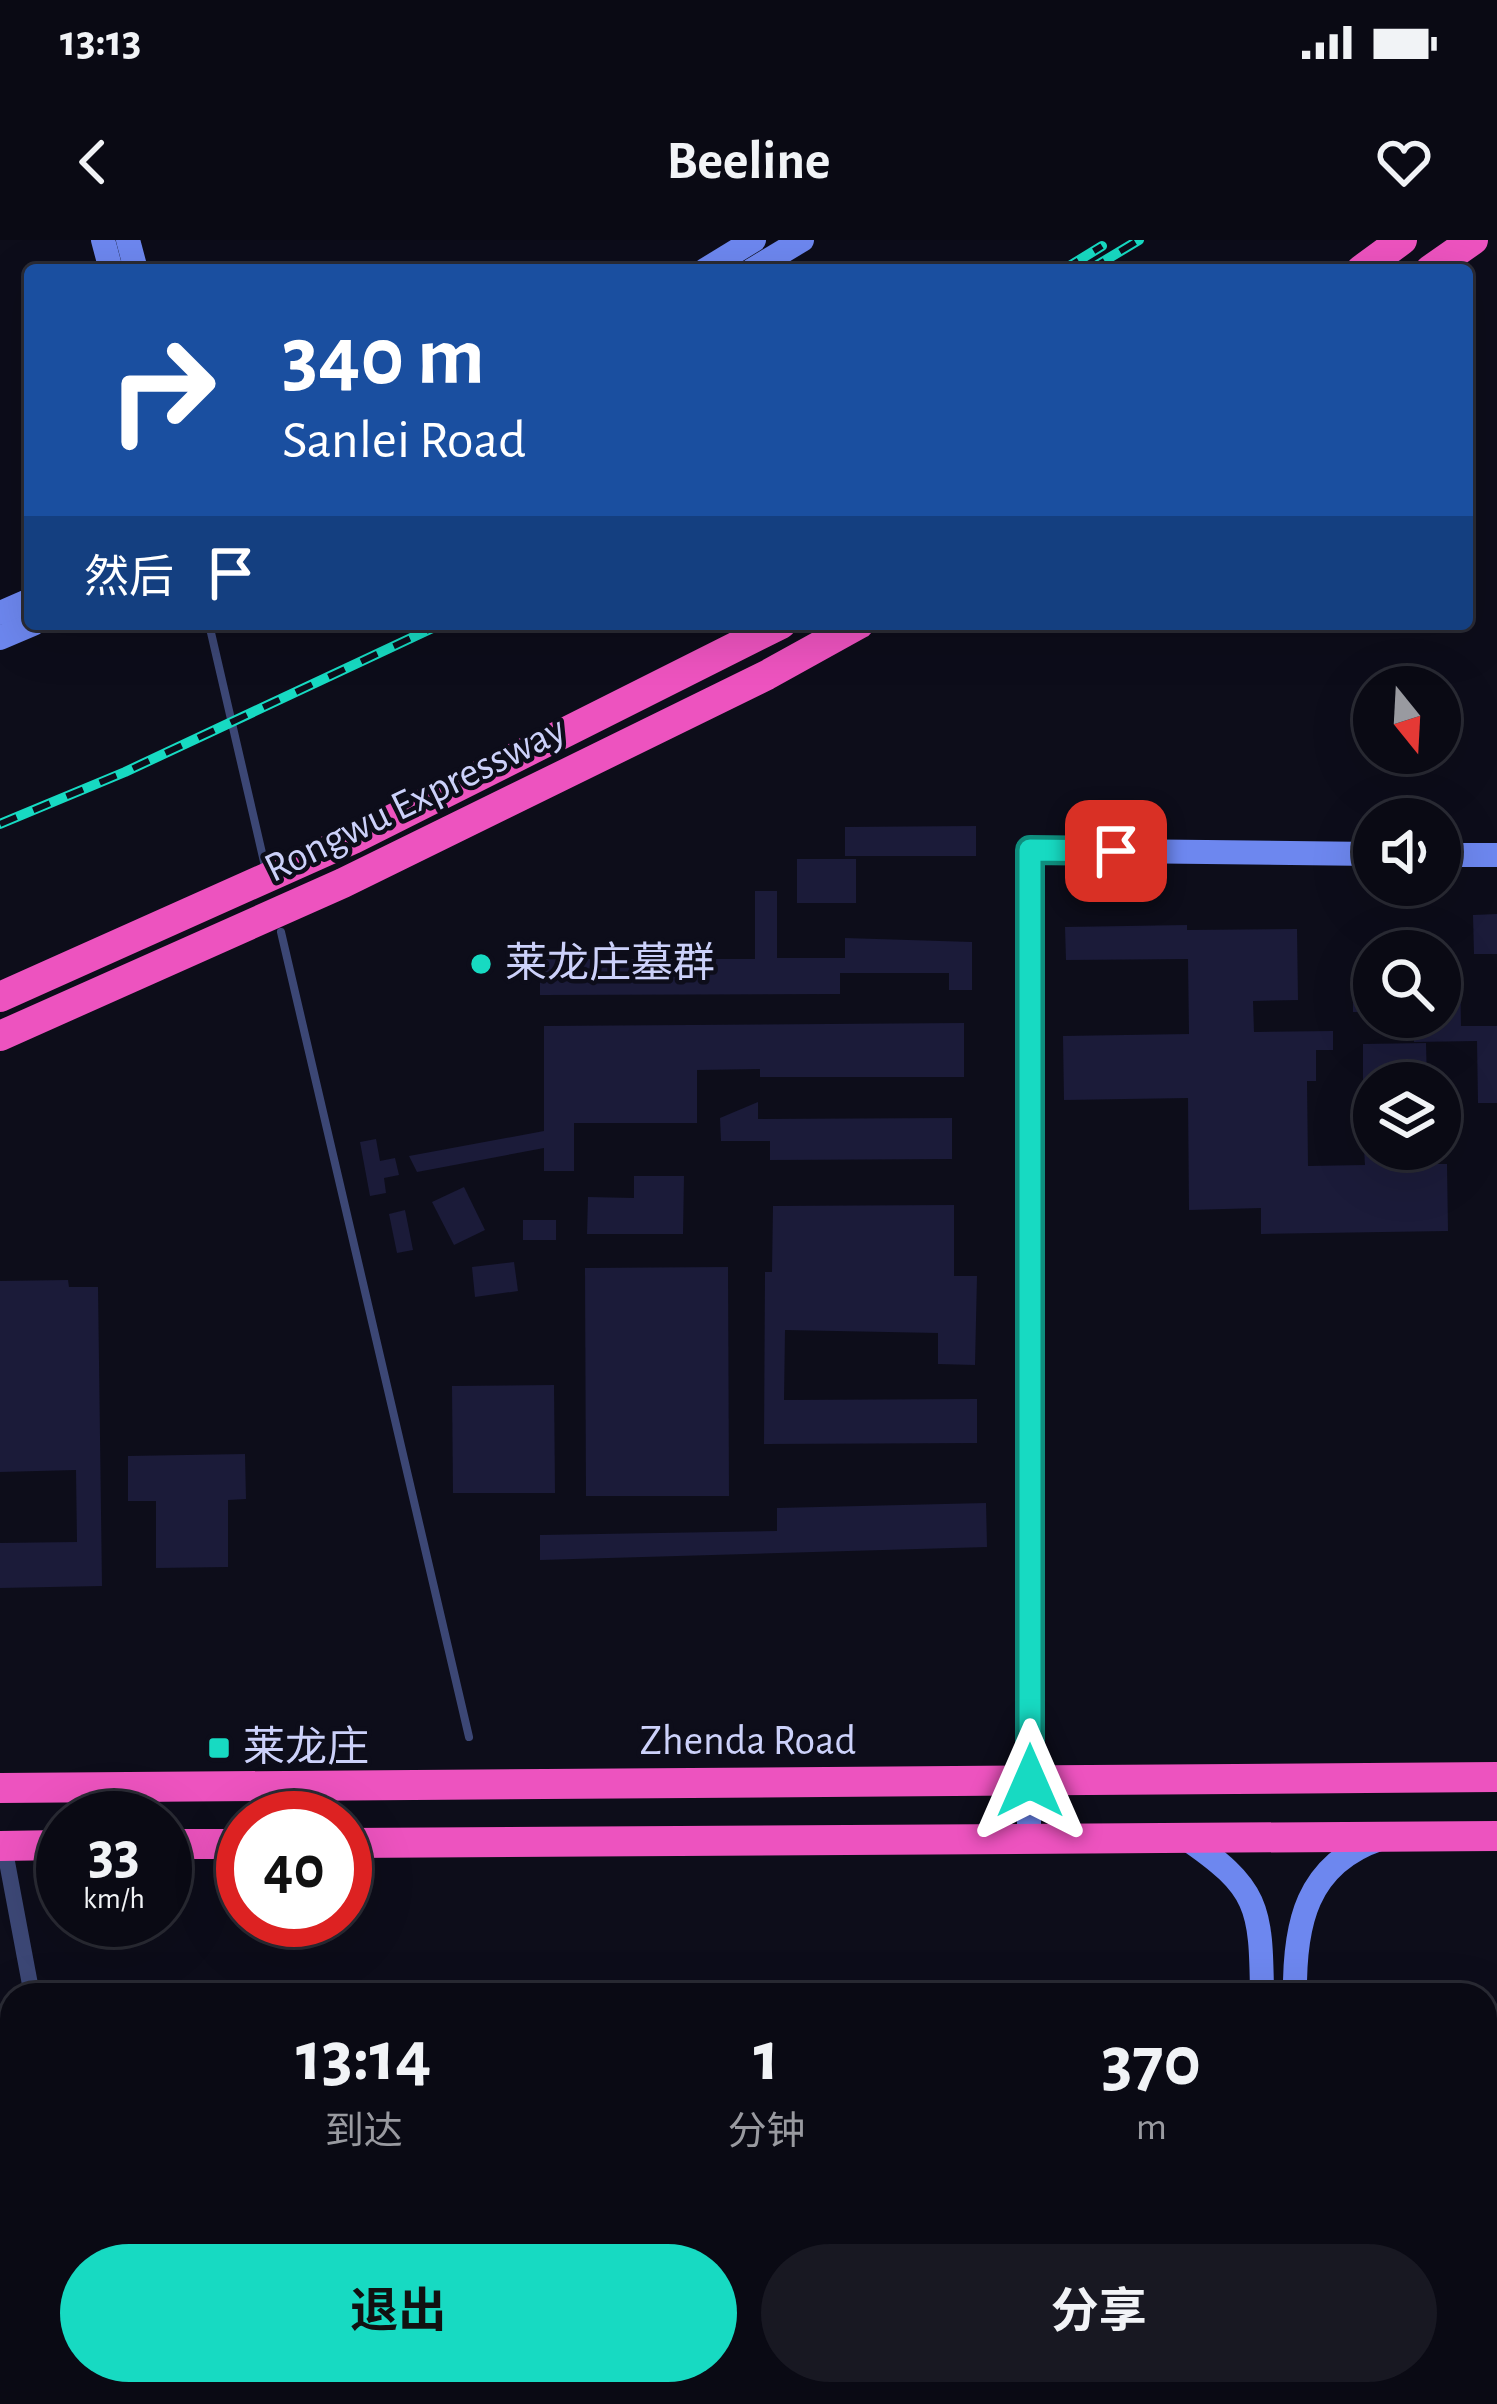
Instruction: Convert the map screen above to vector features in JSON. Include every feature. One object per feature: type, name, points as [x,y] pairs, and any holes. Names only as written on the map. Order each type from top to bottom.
[{"type":"highway","points":[[1369,264],[1402,240]]},
{"type":"highway","points":[[1439,264],[1473,240]]},
{"type":"highway","name":"Rongwu Expressway","points":[[0,997],[353,839],[769,630]]},
{"type":"highway","name":"Rongwu Expressway","points":[[0,1036],[343,883],[767,675],[848,630]]},
{"type":"highway","name":"Zhenda Road","points":[[0,1788],[1497,1777]]},
{"type":"highway","points":[[372,1843],[1497,1836]]},
{"type":"highway","points":[[2,1846],[36,1845]]},
{"type":"street","points":[[715,264],[754,240]]},
{"type":"street","points":[[762,264],[802,240]]},
{"type":"street","points":[[1029,1837],[1030,850],[1353,854]]},
{"type":"street","points":[[1461,855],[1497,855]]},
{"type":"street","points":[[1182,1835],[1238,1877],[1250,1897],[1258,1919],[1261,1983]]},
{"type":"street","points":[[1295,1983],[1294,1944],[1303,1906],[1315,1884],[1358,1846],[1386,1837]]},
{"type":"street","points":[[2,1846],[30,1983]]},
{"type":"lane","points":[[210,630],[265,866]]},
{"type":"lane","points":[[280,932],[469,1737]]},
{"type":"building","points":[[976,826],[976,856],[845,856],[845,827]]},
{"type":"building","points":[[797,859],[856,859],[856,903],[797,903]]},
{"type":"building","points":[[755,891],[777,891],[777,958],[845,958],[845,938],[972,942],[972,990],[949,990],[949,973],[840,973],[840,994],[540,995],[540,959],[755,959]]},
{"type":"building","points":[[1497,914],[1497,954],[1474,954],[1473,915]]},
{"type":"building","points":[[1065,927],[1297,929],[1298,1000],[1253,1001],[1254,1032],[1333,1031],[1333,1050],[1316,1050],[1316,1081],[1307,1081],[1308,1166],[1447,1170],[1448,1231],[1261,1234],[1261,1208],[1189,1210],[1188,1098],[1064,1100],[1063,1036],[1189,1034],[1188,959],[1066,960]]},
{"type":"building","points":[[964,1023],[964,1077],[760,1077],[760,1069],[697,1070],[697,1123],[574,1123],[574,1171],[544,1171],[544,1148],[417,1172],[409,1156],[544,1131],[544,1026]]},
{"type":"building","points":[[1461,1026],[1497,1026],[1497,1103],[1478,1103],[1477,1041],[1414,1042],[1414,1038],[1461,1038]]},
{"type":"building","points":[[1426,1043],[1426,1062],[1363,1062],[1363,1044]]},
{"type":"building","points":[[758,1102],[758,1119],[952,1118],[952,1159],[770,1160],[770,1141],[721,1141],[720,1118]]},
{"type":"building","points":[[376,1139],[380,1161],[395,1158],[399,1175],[384,1178],[386,1193],[370,1196],[360,1142]]},
{"type":"building","points":[[634,1176],[684,1176],[683,1234],[587,1234],[588,1197],[634,1198]]},
{"type":"building","points":[[464,1187],[485,1230],[454,1245],[432,1202]]},
{"type":"building","points":[[954,1205],[954,1276],[977,1276],[975,1365],[938,1364],[938,1333],[785,1330],[784,1400],[977,1399],[977,1443],[764,1444],[765,1272],[772,1272],[773,1206]]},
{"type":"building","points":[[405,1210],[413,1250],[397,1253],[389,1214]]},
{"type":"building","points":[[523,1220],[556,1220],[556,1240],[523,1240]]},
{"type":"building","points":[[514,1262],[518,1291],[475,1297],[472,1267]]},
{"type":"building","points":[[728,1267],[729,1496],[586,1496],[585,1268]]},
{"type":"building","points":[[68,1280],[69,1287],[98,1287],[102,1586],[0,1588],[0,1543],[77,1542],[76,1470],[0,1472],[0,1281]]},
{"type":"building","points":[[554,1385],[555,1493],[453,1493],[452,1386]]},
{"type":"building","points":[[245,1454],[246,1499],[228,1500],[228,1567],[156,1568],[156,1501],[128,1501],[128,1456]]},
{"type":"building","points":[[986,1503],[987,1547],[540,1560],[540,1535],[777,1531],[777,1508]]},
{"type":"railway","points":[[1099,264],[1139,240]]},
{"type":"railway","points":[[1073,264],[1102,246]]},
{"type":"railway","points":[[0,824],[125,772],[428,630]]},
{"type":"place","name":"莱龙庄墓群","points":[[481,964]]},
{"type":"place","name":"莱龙庄","points":[[219,1748]]},
{"type":"route","points":[[1030,1781],[1030,850],[1116,851]]}]
